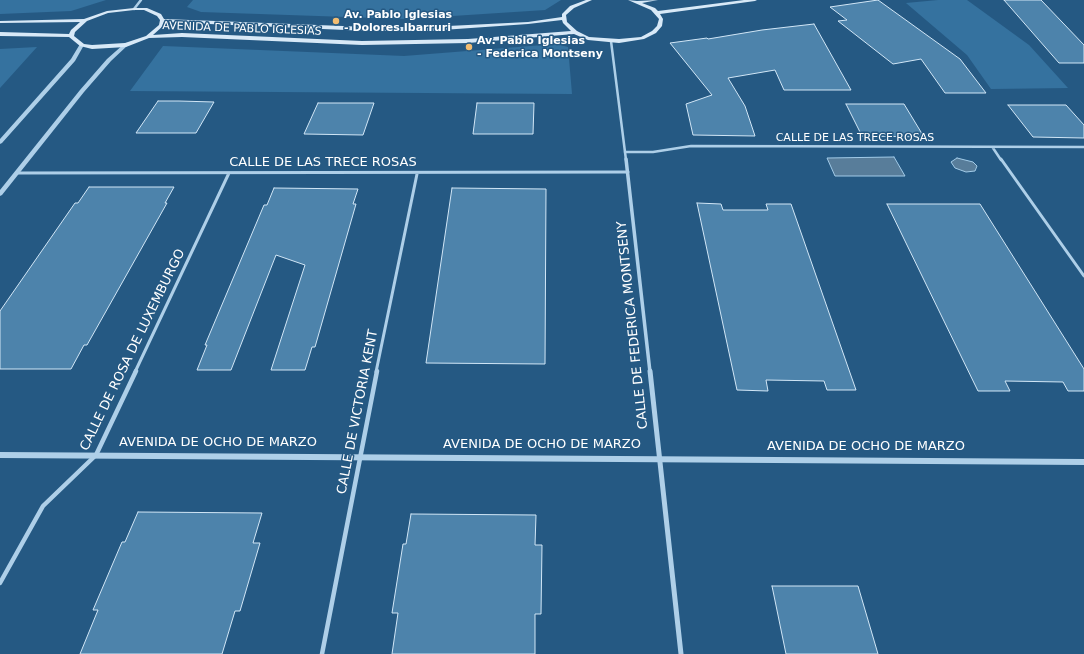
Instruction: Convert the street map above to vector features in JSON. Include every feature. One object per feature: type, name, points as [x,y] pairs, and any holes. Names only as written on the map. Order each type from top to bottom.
[{"type":"main road","points":[[590,0],[572,7],[564,18],[565,22],[575,32],[588,38],[611,41],[642,38],[654,32],[660,26],[661,19],[658,13],[639,2],[630,0]]},
{"type":"main road","points":[[639,2],[656,0]]},
{"type":"main road","points":[[658,13],[755,0]]},
{"type":"main road","points":[[0,34],[71,36],[77,43],[82,45],[108,47],[126,45],[148,37],[156,32],[161,25],[162,20],[159,15],[153,12],[134,9],[107,12],[85,20],[72,30],[71,36]]},
{"type":"main road","name":"AVENIDA DE PABLO IGLESIAS","points":[[162,20],[368,29],[413,29],[528,23],[564,18]]},
{"type":"main road","points":[[0,22],[85,20]]},
{"type":"main road","name":"AVENIDA DE PABLO IGLESIAS","points":[[148,37],[182,35],[377,43],[468,41],[575,32]]},
{"type":"street","points":[[134,9],[141,0]]},
{"type":"street","name":"CALLE DE FEDERICA MONTSENY","points":[[611,41],[628,172],[681,654]]},
{"type":"street","points":[[0,142],[73,60],[82,45]]},
{"type":"street","points":[[0,194],[82,91],[109,60],[126,45]]},
{"type":"street","name":"CALLE DE LAS TRECE ROSAS","points":[[625,152],[653,152],[691,146],[993,148],[1084,147]]},
{"type":"street","points":[[993,148],[1084,276]]},
{"type":"street","name":"CALLE DE LAS TRECE ROSAS","points":[[17,173],[416,174],[628,172]]},
{"type":"street","name":"CALLE DE ROSA DE LUXEMBURGO","points":[[0,583],[43,506],[96,455],[229,173]]},
{"type":"street","name":"CALLE DE VICTORIA KENT","points":[[322,654],[359,457],[416,174]]},
{"type":"street","name":"AVENIDA DE OCHO DE MARZO","points":[[0,455],[1084,462]]},
{"type":"shaded area","points":[[0,0],[106,0],[71,11],[0,14]]},
{"type":"shaded area","points":[[193,0],[561,0],[545,10],[406,19],[201,12],[187,7]]},
{"type":"shaded area","points":[[938,0],[967,0],[1029,45],[1068,88],[991,89],[967,55],[906,3]]},
{"type":"shaded area","points":[[556,44],[568,47],[572,94],[130,91],[163,46],[404,56]]},
{"type":"shaded area","points":[[37,47],[0,88],[0,49]]},
{"type":"shaded area","points":[[894,157],[905,176],[835,176],[827,158]]},
{"type":"shaded area","points":[[957,158],[973,162],[977,166],[975,171],[966,172],[955,168],[951,162]]},
{"type":"building","points":[[878,0],[960,59],[986,93],[945,93],[921,59],[893,64],[838,21],[847,20],[830,7]]},
{"type":"building","points":[[1004,0],[1041,0],[1084,45],[1084,63],[1059,63]]},
{"type":"building","points":[[814,24],[851,90],[784,90],[775,70],[728,78],[745,106],[755,136],[693,135],[686,104],[712,95],[670,43]]},
{"type":"building","points":[[158,101],[214,102],[196,133],[136,133]]},
{"type":"building","points":[[318,103],[374,103],[363,135],[304,134]]},
{"type":"building","points":[[477,103],[534,103],[533,134],[473,134]]},
{"type":"building","points":[[846,104],[904,104],[924,137],[862,136]]},
{"type":"building","points":[[1008,105],[1066,105],[1084,125],[1084,138],[1033,137]]},
{"type":"building","points":[[89,187],[174,187],[165,203],[167,203],[87,345],[84,345],[71,369],[0,369],[0,311],[75,203],[78,203]]},
{"type":"building","points":[[274,188],[358,189],[353,204],[356,204],[315,347],[312,347],[305,370],[271,370],[305,265],[276,255],[231,370],[197,370],[207,345],[205,345],[264,205],[267,205]]},
{"type":"building","points":[[452,188],[546,189],[545,364],[426,363]]},
{"type":"building","points":[[697,203],[721,204],[723,210],[768,210],[766,204],[791,204],[856,390],[827,390],[824,381],[766,380],[768,391],[737,390]]},
{"type":"building","points":[[887,204],[980,204],[1084,369],[1084,391],[1068,391],[1063,382],[1005,381],[1010,391],[978,391]]},
{"type":"building","points":[[138,512],[262,513],[253,543],[260,543],[240,611],[235,611],[222,654],[80,654],[98,610],[93,610],[122,542],[125,542]]},
{"type":"building","points":[[411,514],[536,515],[535,545],[542,545],[541,614],[535,614],[535,654],[392,654],[398,613],[392,613],[403,544],[406,544]]},
{"type":"building","points":[[772,586],[858,586],[878,654],[786,654]]},
{"type":"place","name":"Av. Pablo Iglesias - Dolores Ibarruri","points":[[336,21]]},
{"type":"place","name":"Av. Pablo Iglesias - Federica Montseny","points":[[469,47]]}]
